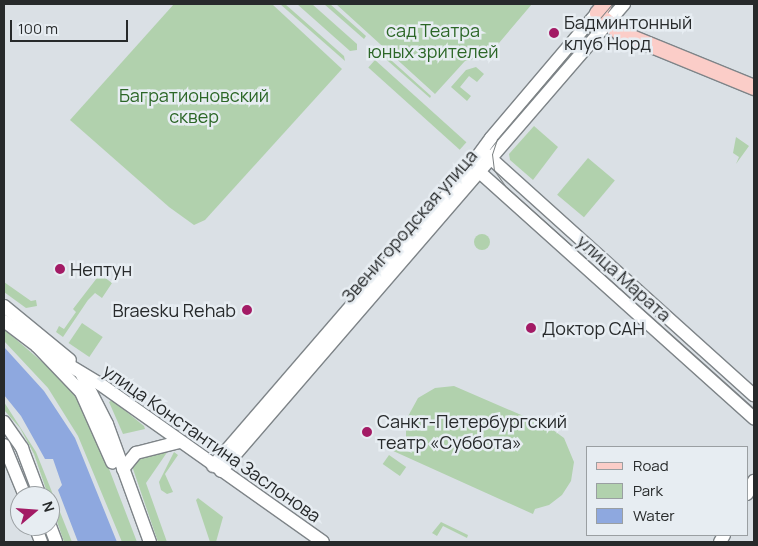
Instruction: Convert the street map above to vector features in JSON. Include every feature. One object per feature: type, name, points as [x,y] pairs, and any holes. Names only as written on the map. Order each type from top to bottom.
[{"type":"main road","points":[[603,13],[619,32],[754,87]]},
{"type":"street","name":"Звенигородская улица","points":[[475,168],[481,150],[603,13],[624,4]]},
{"type":"street","name":"Звенигородская улица","points":[[217,469],[475,168],[492,159],[603,13]]},
{"type":"street","name":"улица Марата","points":[[481,150],[754,395]]},
{"type":"street","name":"улица Марата","points":[[475,168],[754,418]]},
{"type":"street","points":[[4,306],[44,336],[81,372],[103,415],[150,542]]},
{"type":"street","points":[[4,321],[38,346],[81,372]]},
{"type":"street","points":[[38,346],[74,383],[91,409],[141,542]]},
{"type":"street","name":"улица Константина Заслонова","points":[[81,372],[323,542]]},
{"type":"street","points":[[4,422],[22,448],[36,486]]},
{"type":"street","points":[[124,469],[136,453],[179,442]]},
{"type":"street","points":[[4,445],[21,486]]},
{"type":"street","points":[[748,492],[754,481]]},
{"type":"green space","name":"Багратионовский сквер","points":[[174,4],[272,4],[342,69],[205,220],[194,225],[169,207],[70,120]]},
{"type":"green space","points":[[280,4],[285,4],[344,56],[345,61]]},
{"type":"green space","points":[[297,4],[312,4],[357,44],[357,50],[350,51]]},
{"type":"green space","points":[[324,4],[330,4],[366,36],[364,39]]},
{"type":"green space","name":"сад Театра юных зрителей","points":[[336,4],[532,4],[488,56],[465,61],[435,94]]},
{"type":"green space","points":[[382,52],[431,96],[430,98],[380,54]]},
{"type":"green space","points":[[375,60],[466,142],[460,150],[368,67]]},
{"type":"green space","name":"сад Театра юных зрителей","points":[[476,67],[484,74],[477,82],[469,76],[460,87],[471,96],[467,101],[451,87],[466,70]]},
{"type":"green space","points":[[534,126],[558,147],[533,180],[510,160],[509,154]]},
{"type":"green space","points":[[736,137],[749,146],[736,164],[739,157],[733,153]]},
{"type":"green space","points":[[588,158],[615,180],[584,217],[557,195]]},
{"type":"green space","points":[[479,234],[485,234],[490,239],[488,248],[479,250],[474,245],[474,239]]},
{"type":"green space","points":[[100,274],[112,283],[102,298],[95,293],[88,300],[63,337],[56,332],[59,326],[64,329],[76,312],[73,309]]},
{"type":"green space","points":[[4,282],[31,301],[36,300],[37,306],[26,308],[4,292]]},
{"type":"green space","points":[[82,323],[103,337],[89,357],[69,343]]},
{"type":"green space","points":[[4,329],[70,386],[90,419],[137,542],[122,542],[78,436],[48,388],[4,341]]},
{"type":"green space","points":[[454,386],[549,427],[564,438],[574,462],[571,481],[562,495],[549,505],[535,509],[533,514],[391,450],[394,445],[412,453],[406,439],[406,420],[418,398],[435,388]]},
{"type":"green space","points":[[112,400],[144,426],[145,429],[123,434],[109,402]]},
{"type":"green space","points":[[4,402],[36,452],[50,486],[45,486],[34,454],[20,428],[4,410]]},
{"type":"green space","points":[[168,451],[146,483],[167,542],[158,542],[132,466],[139,458]]},
{"type":"green space","points":[[174,452],[178,455],[165,474],[173,492],[167,494],[161,490],[159,482]]},
{"type":"green space","points":[[389,455],[406,467],[400,476],[383,464]]},
{"type":"green space","points":[[198,498],[223,517],[216,542],[210,542],[196,500]]},
{"type":"green space","points":[[60,512],[72,542],[64,542],[60,530]]},
{"type":"green space","points":[[441,522],[468,535],[467,538],[443,526],[437,536],[432,533]]},
{"type":"water","points":[[4,347],[44,391],[75,438],[117,542],[78,542],[60,495],[62,485],[53,459],[45,459],[21,416],[4,395]]},
{"type":"tram line","points":[[612,4],[497,139],[492,154],[494,170],[505,186],[754,409]]},
{"type":"place","name":"Бадминтонный клуб Норд","points":[[554,33]]},
{"type":"place","name":"Нептун","points":[[60,269]]},
{"type":"place","name":"Braesku Rehab","points":[[247,310]]},
{"type":"place","name":"Доктор САН","points":[[531,328]]},
{"type":"place","name":"Санкт-Петербургский театр «Суббота»","points":[[367,432]]}]
